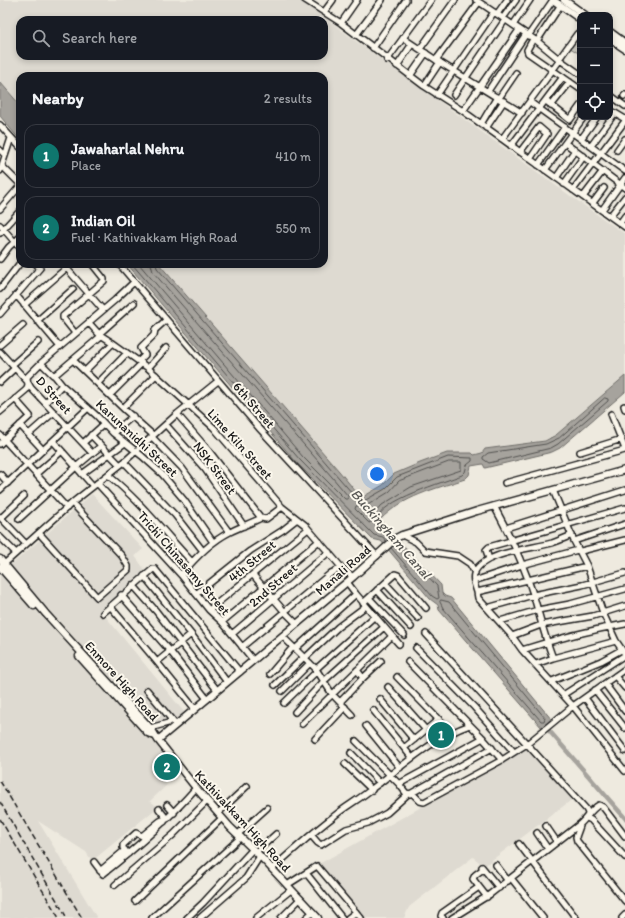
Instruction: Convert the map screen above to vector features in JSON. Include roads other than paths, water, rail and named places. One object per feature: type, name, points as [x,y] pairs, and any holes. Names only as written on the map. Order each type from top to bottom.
[{"type":"main road","points":[[553,0],[563,2],[581,12]]},
{"type":"main road","points":[[563,2],[577,16]]},
{"type":"main road","points":[[613,34],[625,43]]},
{"type":"main road","points":[[613,41],[625,50]]},
{"type":"main road","name":"Manali Road","points":[[156,738],[174,722],[195,709],[240,672],[348,582],[399,536],[494,506],[625,470]]},
{"type":"main road","name":"Enmore High Road","points":[[1,565],[150,728],[156,738]]},
{"type":"main road","name":"Enmore High Road","points":[[1,565],[148,733],[156,738]]},
{"type":"main road","name":"Kathivakkam High Road","points":[[156,738],[222,818],[257,852],[318,918]]},
{"type":"street","points":[[306,0],[340,23],[387,60],[437,95],[463,111],[625,227]]},
{"type":"street","points":[[324,12],[333,0]]},
{"type":"street","points":[[340,23],[357,0]]},
{"type":"street","points":[[356,35],[382,0]]},
{"type":"street","points":[[373,48],[406,0]]},
{"type":"street","points":[[387,60],[431,0]]},
{"type":"street","points":[[420,48],[455,0]]},
{"type":"street","points":[[437,95],[495,13],[507,0]]},
{"type":"street","points":[[454,95],[516,0]]},
{"type":"street","points":[[513,25],[530,0]]},
{"type":"street","points":[[553,0],[531,37],[527,50],[528,54],[577,87]]},
{"type":"street","points":[[424,86],[438,61],[480,1],[577,72]]},
{"type":"street","points":[[488,91],[531,37],[563,2]]},
{"type":"street","points":[[463,111],[519,30]]},
{"type":"street","points":[[502,139],[530,102],[577,34]]},
{"type":"street","points":[[403,38],[522,113]]},
{"type":"street","points":[[397,66],[412,44]]},
{"type":"street","points":[[410,76],[426,53]]},
{"type":"street","points":[[486,128],[500,99],[516,73]]},
{"type":"street","points":[[511,146],[563,77]]},
{"type":"street","points":[[551,106],[570,82]]},
{"type":"street","points":[[613,97],[625,106]]},
{"type":"street","points":[[480,124],[500,99]]},
{"type":"street","points":[[546,101],[570,120],[577,110]]},
{"type":"street","points":[[530,102],[625,171]]},
{"type":"street","points":[[573,190],[625,120],[613,113]]},
{"type":"street","points":[[546,170],[582,120]]},
{"type":"street","points":[[581,139],[595,120]]},
{"type":"street","points":[[591,146],[607,120]]},
{"type":"street","points":[[0,124],[16,143]]},
{"type":"street","points":[[520,152],[539,127],[547,134],[530,159]]},
{"type":"street","points":[[538,165],[564,127]]},
{"type":"street","points":[[11,138],[1,166],[16,181]]},
{"type":"street","points":[[617,150],[625,139]]},
{"type":"street","points":[[565,143],[623,186]]},
{"type":"street","points":[[0,150],[5,155]]},
{"type":"street","points":[[556,178],[575,150]]},
{"type":"street","points":[[564,184],[584,156]]},
{"type":"street","points":[[583,197],[603,171]]},
{"type":"street","points":[[602,210],[623,186],[625,178]]},
{"type":"street","points":[[592,204],[604,188]]},
{"type":"street","points":[[0,209],[16,190]]},
{"type":"street","points":[[610,216],[625,197]]},
{"type":"street","points":[[0,259],[9,246],[15,242],[1,229],[16,215]]},
{"type":"street","points":[[620,223],[625,216]]},
{"type":"street","points":[[0,289],[16,268]]},
{"type":"street","points":[[0,314],[16,296],[37,268]]},
{"type":"street","points":[[24,305],[63,268]]},
{"type":"street","points":[[67,268],[103,310]]},
{"type":"street","points":[[76,333],[62,318],[62,316],[105,280],[95,268]]},
{"type":"street","name":"6th Street","points":[[122,268],[258,428],[377,556]]},
{"type":"street","points":[[0,412],[27,388],[28,375],[134,282]]},
{"type":"street","points":[[37,321],[72,289]]},
{"type":"street","points":[[16,296],[60,347]]},
{"type":"street","points":[[54,375],[73,360],[134,303]]},
{"type":"street","points":[[110,395],[141,362],[145,354],[142,347],[154,335],[155,330],[166,320]]},
{"type":"street","name":"Lime Kiln Street","points":[[88,323],[100,335],[141,362],[214,428],[282,507],[308,529],[342,568],[353,577]]},
{"type":"street","points":[[0,345],[23,324]]},
{"type":"street","points":[[0,382],[38,342]]},
{"type":"street","points":[[85,371],[113,343]]},
{"type":"street","points":[[148,368],[166,348]]},
{"type":"street","points":[[98,383],[127,353]]},
{"type":"street","name":"D Street","points":[[1,354],[92,453]]},
{"type":"street","points":[[73,360],[153,436],[182,468],[229,532]]},
{"type":"street","name":"Karunanidhi Street","points":[[41,363],[113,433],[162,474],[184,500],[214,542]]},
{"type":"street","points":[[122,408],[156,375]]},
{"type":"street","points":[[1,565],[72,503],[122,464],[177,414],[218,381]]},
{"type":"street","points":[[46,402],[62,385]]},
{"type":"street","points":[[0,444],[30,416],[15,399]]},
{"type":"street","points":[[0,490],[88,408]]},
{"type":"street","points":[[28,434],[54,412]]},
{"type":"street","points":[[177,414],[209,451],[261,518]]},
{"type":"street","points":[[505,483],[625,450],[611,414]]},
{"type":"street","points":[[113,433],[133,416]]},
{"type":"street","points":[[83,443],[104,424]]},
{"type":"street","points":[[20,425],[43,450]]},
{"type":"street","name":"NSK Street","points":[[166,425],[205,470],[244,526]]},
{"type":"street","points":[[0,435],[67,508]]},
{"type":"street","points":[[91,435],[175,516],[203,551]]},
{"type":"street","points":[[580,452],[622,439]]},
{"type":"street","name":"Trichi Chinasamy Street","points":[[53,441],[82,474],[95,484],[181,575],[209,610],[222,622],[253,660]]},
{"type":"street","points":[[82,474],[124,442]]},
{"type":"street","points":[[19,519],[101,446]]},
{"type":"street","points":[[36,474],[62,451]]},
{"type":"street","points":[[0,474],[8,483]]},
{"type":"street","points":[[108,475],[119,483],[192,562]]},
{"type":"street","points":[[553,490],[586,566],[609,627],[625,655],[563,695]]},
{"type":"street","points":[[506,528],[625,490]]},
{"type":"street","points":[[24,496],[0,517],[26,544]]},
{"type":"street","points":[[39,533],[97,597],[128,570],[128,566],[122,556],[72,503]]},
{"type":"street","points":[[494,506],[506,528],[528,580],[538,610],[546,642],[553,658]]},
{"type":"street","points":[[181,575],[203,551],[214,542],[229,532],[261,518],[266,519],[282,507]]},
{"type":"street","points":[[489,559],[487,549],[511,540],[625,508]]},
{"type":"street","points":[[196,594],[250,551],[283,530],[297,519]]},
{"type":"street","points":[[474,573],[483,562],[489,559],[625,524]]},
{"type":"street","name":"4th Street","points":[[209,610],[308,529]]},
{"type":"street","points":[[399,536],[416,542],[425,550],[458,556],[470,564],[474,573],[474,581],[478,598],[500,621],[522,650],[552,681],[625,771]]},
{"type":"street","points":[[0,537],[16,553]]},
{"type":"street","points":[[474,581],[522,565],[578,550],[581,551],[625,540]]},
{"type":"street","points":[[222,622],[319,541]]},
{"type":"street","name":"2nd Street","points":[[232,634],[329,552]]},
{"type":"street","points":[[477,592],[586,566]]},
{"type":"street","points":[[242,647],[331,573],[342,568]]},
{"type":"street","points":[[103,613],[152,569],[156,569],[240,672]]},
{"type":"street","points":[[487,608],[533,595],[625,573]]},
{"type":"street","points":[[275,685],[304,657],[365,604],[376,590],[394,574],[396,574],[426,608]]},
{"type":"street","points":[[253,575],[297,624]]},
{"type":"street","points":[[144,576],[191,634],[227,682]]},
{"type":"street","points":[[348,582],[374,616],[399,644]]},
{"type":"street","points":[[385,583],[418,618]]},
{"type":"street","points":[[133,585],[181,642],[217,690]]},
{"type":"street","points":[[500,621],[538,610],[598,597],[625,589]]},
{"type":"street","points":[[376,590],[411,627]]},
{"type":"street","points":[[270,674],[294,648],[356,594]]},
{"type":"street","points":[[121,596],[170,651],[207,699]]},
{"type":"street","points":[[369,598],[404,635]]},
{"type":"street","points":[[110,606],[195,709]]},
{"type":"street","points":[[512,636],[542,624],[593,616],[625,606]]},
{"type":"street","points":[[284,703],[374,616]]},
{"type":"street","points":[[522,650],[546,642],[625,624]]},
{"type":"street","points":[[295,712],[324,681],[384,627]]},
{"type":"street","points":[[157,662],[191,634]]},
{"type":"street","points":[[426,634],[586,809],[588,813],[587,818]]},
{"type":"street","points":[[282,636],[317,670],[332,694],[352,715]]},
{"type":"street","points":[[302,724],[392,636]]},
{"type":"street","points":[[536,664],[616,641]]},
{"type":"street","points":[[416,648],[474,707],[514,752]]},
{"type":"street","points":[[552,681],[621,650]]},
{"type":"street","points":[[340,702],[381,660]]},
{"type":"street","points":[[408,662],[502,760]]},
{"type":"street","points":[[282,691],[310,663]]},
{"type":"street","points":[[357,670],[363,678]]},
{"type":"street","points":[[356,741],[389,776],[410,794],[424,802],[502,760],[527,744],[573,706],[615,676],[624,672]]},
{"type":"street","points":[[615,676],[625,688]]},
{"type":"street","points":[[397,677],[439,719],[442,724],[442,731],[433,743]]},
{"type":"street","points":[[605,684],[625,710]]},
{"type":"street","points":[[388,687],[426,730]]},
{"type":"street","points":[[147,690],[174,722]]},
{"type":"street","points":[[595,690],[625,728]]},
{"type":"street","points":[[380,698],[414,740]]},
{"type":"street","points":[[585,698],[625,750]]},
{"type":"street","points":[[315,739],[345,707]]},
{"type":"street","points":[[373,710],[412,758]]},
{"type":"street","points":[[404,748],[439,719]]},
{"type":"street","points":[[150,728],[174,722]]},
{"type":"street","points":[[272,869],[334,816],[372,790],[412,758],[433,743],[456,730],[470,725]]},
{"type":"street","points":[[366,726],[400,768]]},
{"type":"street","points":[[399,784],[482,738]]},
{"type":"street","points":[[311,835],[318,844],[321,845],[346,829],[368,823],[387,813],[410,794],[492,748]]},
{"type":"street","points":[[351,753],[380,783]]},
{"type":"street","points":[[345,764],[372,790]]},
{"type":"street","points":[[218,813],[247,786]]},
{"type":"street","points":[[94,862],[103,874],[127,852],[136,847],[142,838],[174,813],[196,788]]},
{"type":"street","points":[[115,885],[173,835],[207,801]]},
{"type":"street","points":[[167,805],[174,813]]},
{"type":"street","points":[[452,918],[487,897],[533,862],[587,818],[599,805],[603,807],[625,836]]},
{"type":"street","points":[[152,918],[267,808]]},
{"type":"street","points":[[159,809],[165,820]]},
{"type":"street","points":[[135,901],[222,818]]},
{"type":"street","points":[[587,818],[591,820],[625,857]]},
{"type":"street","points":[[580,824],[576,837],[578,841],[625,901]]},
{"type":"street","points":[[546,826],[557,842]]},
{"type":"street","points":[[127,852],[122,846],[136,834],[142,838]]},
{"type":"street","points":[[187,918],[276,834]]},
{"type":"street","points":[[537,834],[548,849]]},
{"type":"street","points":[[130,839],[136,847]]},
{"type":"street","points":[[519,844],[576,918]]},
{"type":"street","points":[[200,918],[246,878],[257,852]]},
{"type":"street","points":[[496,865],[543,918]]},
{"type":"street","points":[[256,918],[289,887],[317,866],[361,918]]},
{"type":"street","points":[[487,897],[473,879],[482,868],[498,888]]},
{"type":"street","points":[[306,873],[342,918]]},
{"type":"street","points":[[443,918],[441,916],[442,913],[479,887]]},
{"type":"street","points":[[281,918],[300,899]]},
{"type":"street","points":[[306,918],[313,912]]},
{"type":"street","points":[[348,918],[356,912]]},
{"type":"street","points":[[622,918],[625,915]]},
{"type":"water","points":[[0,82],[16,100],[16,135],[0,116]]},
{"type":"water","points":[[130,268],[162,268],[361,498],[383,485],[394,474],[447,453],[472,453],[474,455],[482,453],[485,449],[545,441],[556,435],[625,376],[625,392],[560,448],[552,452],[485,468],[483,464],[471,466],[469,475],[465,479],[409,499],[389,512],[380,520],[398,542],[403,545],[441,585],[442,593],[451,598],[552,720],[542,728],[439,610],[438,605],[430,599],[381,541],[372,539],[297,463]]},
{"type":"waterway","name":"Buckingham Canal","points":[[545,726],[625,818]]},
{"type":"railway","points":[[0,781],[82,918]]},
{"type":"railway","points":[[0,802],[67,918]]},
{"type":"railway","points":[[0,819],[59,918]]},
{"type":"place","name":"Jawaharlal Nehru","points":[[441,735]]},
{"type":"place","name":"Indian Oil","points":[[167,767]]}]
